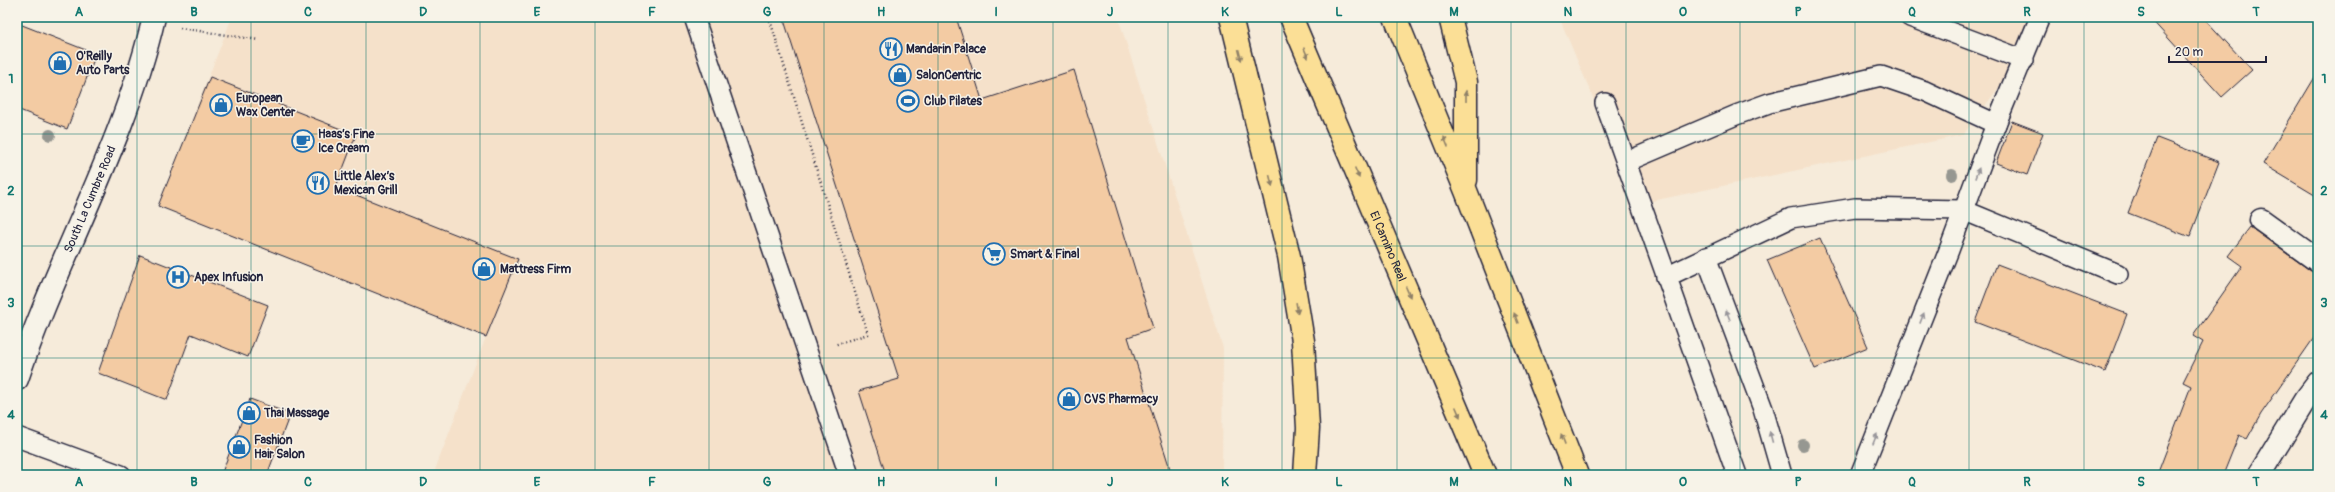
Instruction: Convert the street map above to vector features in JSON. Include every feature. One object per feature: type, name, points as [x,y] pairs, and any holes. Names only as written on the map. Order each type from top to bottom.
[{"type":"highway","points":[[1231,17],[1289,256],[1300,326],[1308,428],[1305,475]]},
{"type":"highway","name":"El Camino Real","points":[[1291,17],[1485,475]]},
{"type":"highway","points":[[1395,17],[1466,191],[1577,475]]},
{"type":"highway","points":[[1450,17],[1466,82],[1466,191]]},
{"type":"main road","name":"South La Cumbre Road","points":[[17,379],[123,120],[146,55],[153,21]]},
{"type":"main road","points":[[2261,220],[2318,260]]},
{"type":"main road","points":[[2259,475],[2305,400],[2318,383]]},
{"type":"lane","points":[[694,17],[849,475]]},
{"type":"lane","points":[[1910,17],[2024,60]]},
{"type":"lane","points":[[1860,475],[1994,128],[2024,60],[2040,17]]},
{"type":"lane","points":[[1626,162],[1736,115],[1769,103],[1880,76],[1925,91],[1994,128]]},
{"type":"lane","points":[[1605,103],[1737,475]]},
{"type":"lane","points":[[1666,277],[1791,218],[1855,208],[1963,210],[2118,274]]},
{"type":"lane","points":[[1706,257],[1763,409],[1782,475]]},
{"type":"lane","points":[[17,437],[121,475]]},
{"type":"path","points":[[769,17],[868,334],[808,354]]},
{"type":"path","points":[[153,21],[259,40]]},
{"type":"shaded area","points":[[232,17],[1118,17],[1223,348],[1222,475],[433,475],[486,337],[158,206]]},
{"type":"shaded area","points":[[1559,17],[2052,17],[1963,135],[1638,204]]},
{"type":"building","points":[[783,17],[956,17],[982,100],[1074,70],[1153,328],[1128,337],[1172,475],[886,475],[859,391],[899,379]]},
{"type":"building","points":[[2149,17],[2203,17],[2252,70],[2222,97]]},
{"type":"building","points":[[17,23],[96,54],[67,129],[17,109]]},
{"type":"building","points":[[2318,72],[2318,197],[2263,164]]},
{"type":"building","points":[[210,77],[356,135],[336,187],[518,259],[486,337],[158,206]]},
{"type":"building","points":[[2012,121],[2043,133],[2027,175],[1996,163]]},
{"type":"building","points":[[2157,138],[2219,162],[2190,237],[2128,213]]},
{"type":"building","points":[[2250,227],[2318,276],[2318,332],[2261,414],[2247,439],[2239,435],[2223,475],[2157,475],[2191,386],[2183,382],[2203,342],[2193,336],[2242,266],[2228,256]]},
{"type":"building","points":[[1820,238],[1868,347],[1815,369],[1767,260]]},
{"type":"building","points":[[140,255],[268,305],[248,357],[191,334],[167,400],[98,373]]},
{"type":"building","points":[[1997,264],[2127,314],[2105,372],[1975,322]]},
{"type":"building","points":[[250,399],[290,414],[267,475],[221,475]]},
{"type":"place","name":"Mandarin Palace","points":[[891,49]]},
{"type":"place","name":"O'Reilly Auto Parts","points":[[60,63]]},
{"type":"place","name":"SalonCentric","points":[[900,75]]},
{"type":"place","name":"Club Pilates","points":[[908,101]]},
{"type":"place","name":"European Wax Center","points":[[221,105]]},
{"type":"place","name":"Haas’s Fine Ice Cream","points":[[303,141]]},
{"type":"place","name":"Little Alex’s Mexican Grill","points":[[318,183]]},
{"type":"place","name":"Smart & Final","points":[[994,254]]},
{"type":"place","name":"Mattress Firm","points":[[484,269]]},
{"type":"place","name":"Apex Infusion","points":[[178,277]]},
{"type":"place","name":"CVS Pharmacy","points":[[1069,399]]},
{"type":"place","name":"Thai Massage","points":[[249,413]]},
{"type":"place","name":"Fashion Hair Salon","points":[[239,447]]}]
